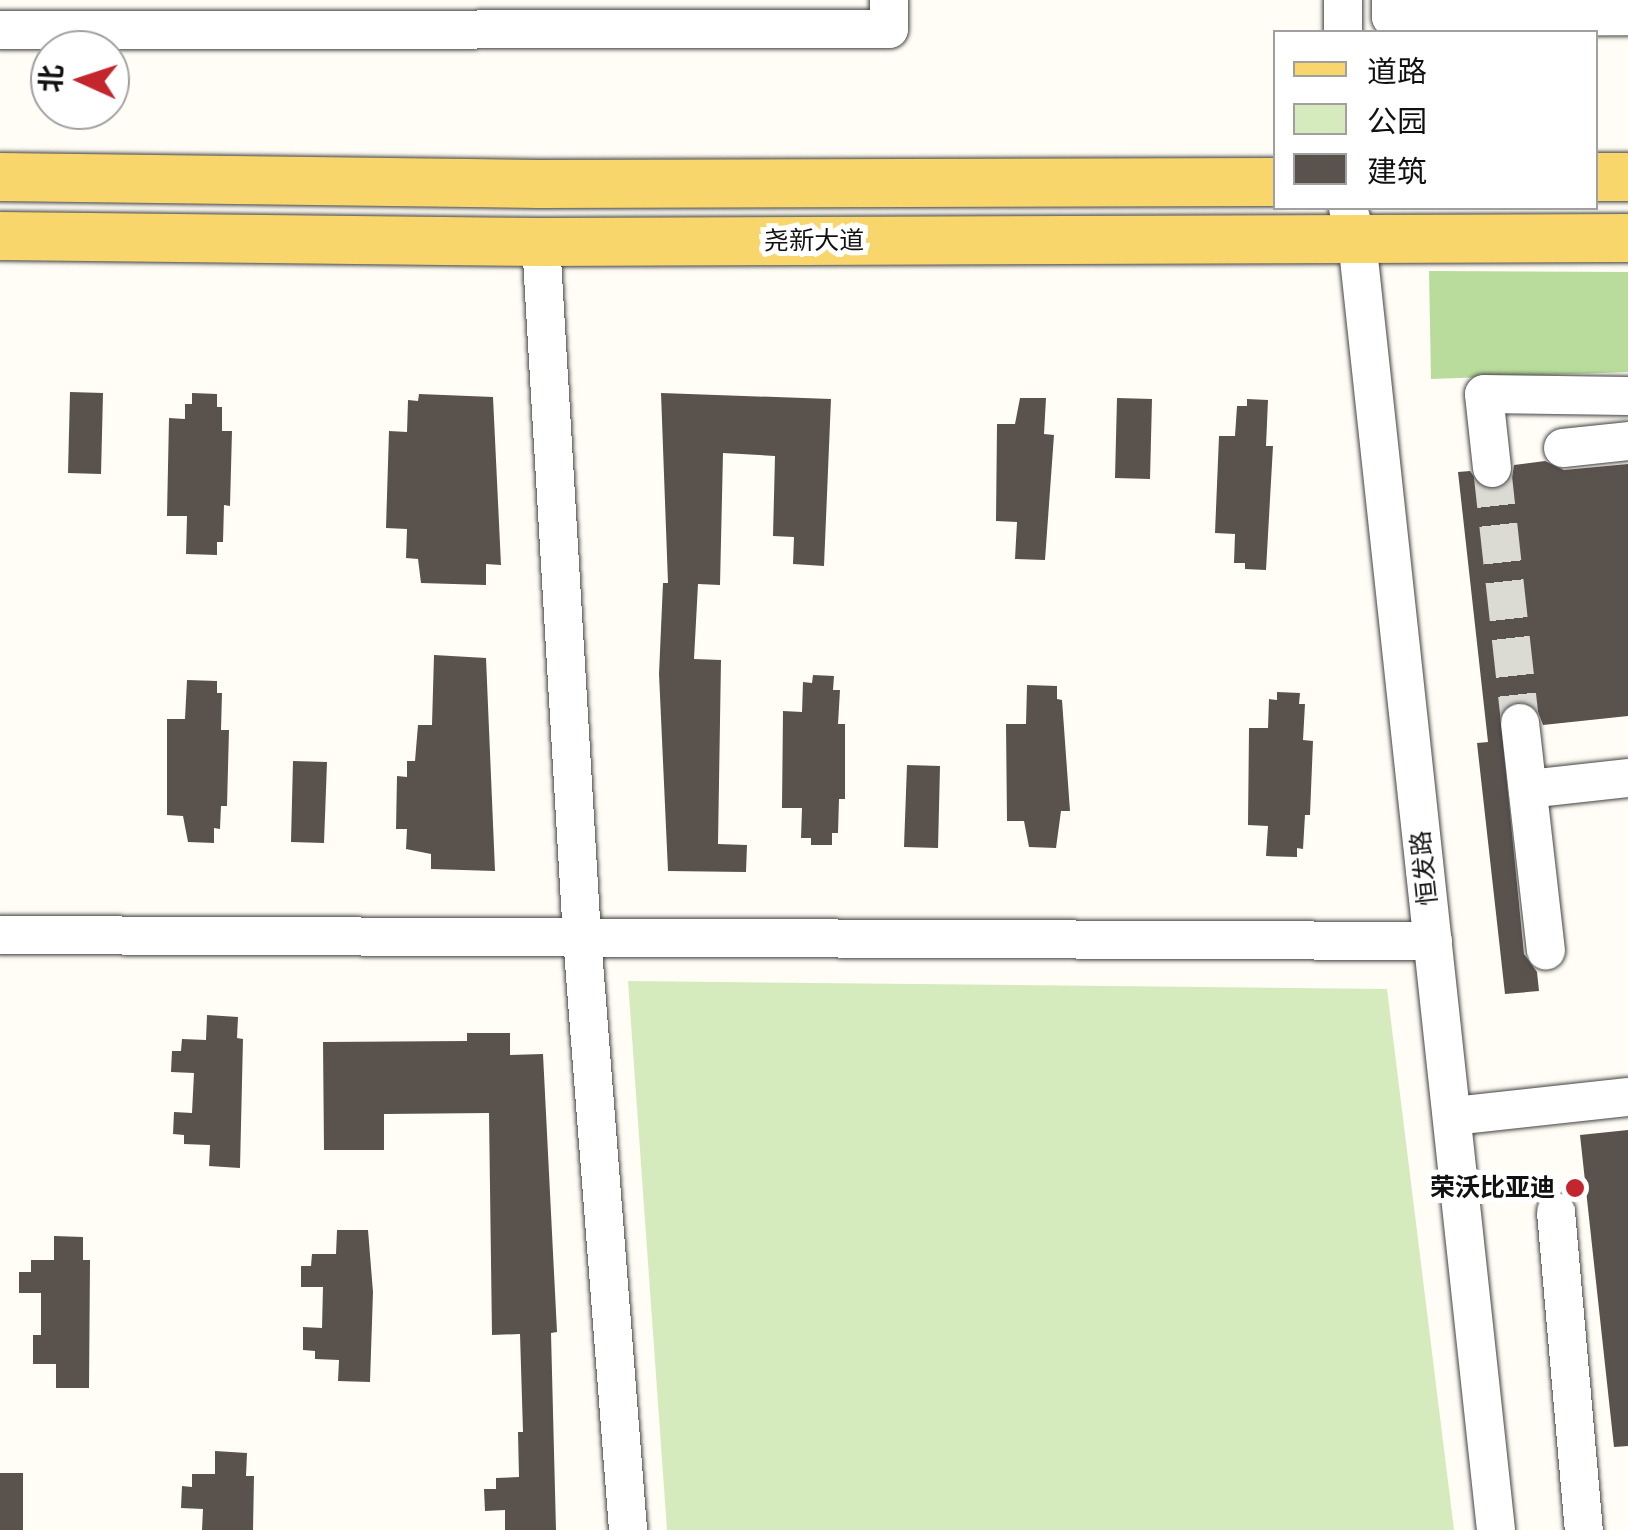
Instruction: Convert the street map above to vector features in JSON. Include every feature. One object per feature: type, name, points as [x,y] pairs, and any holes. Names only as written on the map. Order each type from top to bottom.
[{"type":"main road","points":[[1598,178],[1628,177]]},
{"type":"main road","points":[[0,178],[539,184],[1273,182]]},
{"type":"main road","name":"尧新大道","points":[[0,236],[131,234],[541,242],[1352,224],[1628,238]]},
{"type":"street","points":[[0,30],[888,29],[888,0]]},
{"type":"street","points":[[1342,30],[1343,0]]},
{"type":"street","points":[[1391,0],[1391,17],[1628,16]]},
{"type":"street","name":"恒发路","points":[[1352,224],[1496,1530]]},
{"type":"street","points":[[541,242],[582,937],[628,1530]]},
{"type":"street","points":[[1492,468],[1484,394],[1628,396]]},
{"type":"street","points":[[1563,448],[1628,440]]},
{"type":"street","points":[[1520,722],[1546,950]]},
{"type":"street","points":[[1528,788],[1628,778]]},
{"type":"street","points":[[0,935],[1433,940]]},
{"type":"street","points":[[1453,1116],[1628,1096]]},
{"type":"street","points":[[1556,1212],[1584,1530]]},
{"type":"green space","points":[[1429,271],[1628,272],[1628,372],[1431,379]]},
{"type":"green space","points":[[628,981],[1387,989],[1454,1530],[667,1530]]},
{"type":"building","points":[[70,392],[103,393],[101,474],[68,473]]},
{"type":"building","points":[[192,393],[217,394],[217,407],[222,407],[222,431],[232,431],[230,506],[224,505],[223,542],[217,542],[217,555],[186,554],[187,516],[167,516],[169,418],[185,419],[185,404],[192,404]]},
{"type":"building","points":[[661,393],[831,399],[824,566],[793,564],[794,537],[773,536],[775,456],[723,453],[720,585],[698,584],[694,659],[721,660],[718,844],[747,845],[746,872],[668,871],[659,674],[663,583],[668,583]]},
{"type":"building","points":[[419,394],[493,397],[501,565],[486,564],[486,585],[421,583],[418,559],[406,558],[407,529],[386,528],[389,431],[407,432],[408,400],[418,401]]},
{"type":"building","points":[[1020,398],[1046,398],[1044,434],[1054,435],[1045,560],[1015,559],[1017,522],[996,521],[997,424],[1015,424]]},
{"type":"building","points":[[1117,398],[1152,399],[1150,479],[1115,478]]},
{"type":"building","points":[[1247,399],[1268,400],[1266,446],[1273,446],[1266,570],[1245,569],[1245,563],[1234,563],[1235,534],[1215,533],[1219,436],[1235,436],[1237,406],[1247,406]]},
{"type":"building","points":[[1545,461],[1564,470],[1628,464],[1628,716],[1543,725],[1537,709],[1518,701],[1500,713],[1524,954],[1537,972],[1539,991],[1505,994],[1477,743],[1488,742],[1458,472],[1470,471],[1482,488],[1495,490],[1512,478],[1514,465]]},
{"type":"building","points":[[434,655],[486,658],[495,871],[431,869],[431,854],[406,849],[407,829],[396,829],[397,776],[407,777],[407,761],[415,761],[418,725],[432,725]]},
{"type":"building","points":[[813,675],[834,676],[833,690],[840,690],[838,724],[845,724],[845,799],[839,799],[838,833],[832,833],[832,845],[811,845],[811,838],[801,838],[802,808],[782,808],[783,711],[802,712],[803,682],[812,683]]},
{"type":"building","points":[[187,680],[217,681],[217,693],[222,693],[221,730],[229,730],[227,806],[221,806],[220,829],[214,828],[214,843],[188,842],[183,816],[167,815],[167,719],[185,719]]},
{"type":"building","points":[[1027,685],[1057,686],[1057,699],[1062,700],[1070,811],[1061,811],[1056,848],[1029,847],[1024,821],[1007,821],[1006,724],[1026,724]]},
{"type":"building","points":[[1277,692],[1300,693],[1299,704],[1305,704],[1303,740],[1313,741],[1310,815],[1305,815],[1303,849],[1297,848],[1297,857],[1266,856],[1268,826],[1248,825],[1249,728],[1268,728],[1269,699],[1277,700]]},
{"type":"building","points":[[293,761],[327,762],[324,843],[291,842]]},
{"type":"building","points":[[907,765],[940,766],[938,848],[904,847]]},
{"type":"building","points":[[207,1015],[238,1017],[237,1038],[243,1039],[240,1168],[209,1166],[210,1145],[184,1144],[184,1135],[173,1134],[174,1112],[192,1113],[194,1073],[171,1072],[172,1051],[181,1051],[182,1039],[206,1040]]},
{"type":"building","points":[[467,1033],[510,1033],[510,1055],[543,1054],[557,1332],[551,1333],[556,1530],[505,1530],[505,1510],[485,1511],[484,1489],[496,1489],[496,1478],[519,1477],[518,1432],[523,1432],[520,1334],[492,1335],[489,1113],[384,1114],[384,1150],[324,1150],[323,1042],[467,1041]]},
{"type":"building","points":[[1628,1130],[1628,1446],[1614,1447],[1580,1135]]},
{"type":"building","points":[[337,1230],[368,1230],[373,1292],[370,1382],[338,1381],[339,1360],[315,1359],[315,1351],[303,1350],[303,1327],[322,1328],[323,1287],[301,1287],[301,1266],[311,1266],[312,1254],[336,1254]]},
{"type":"building","points":[[54,1236],[83,1237],[83,1260],[90,1260],[89,1388],[56,1388],[56,1364],[33,1364],[33,1335],[41,1335],[41,1293],[19,1293],[19,1272],[31,1272],[31,1260],[54,1260]]},
{"type":"building","points":[[215,1451],[247,1453],[246,1476],[254,1476],[253,1530],[202,1530],[203,1509],[181,1508],[182,1486],[192,1487],[192,1474],[215,1474]]},
{"type":"building","points":[[0,1473],[23,1473],[23,1530],[0,1530]]},
{"type":"tunnel","points":[[1492,468],[1520,723]]},
{"type":"place","name":"荣沃比亚迪","points":[[1575,1188]]}]
